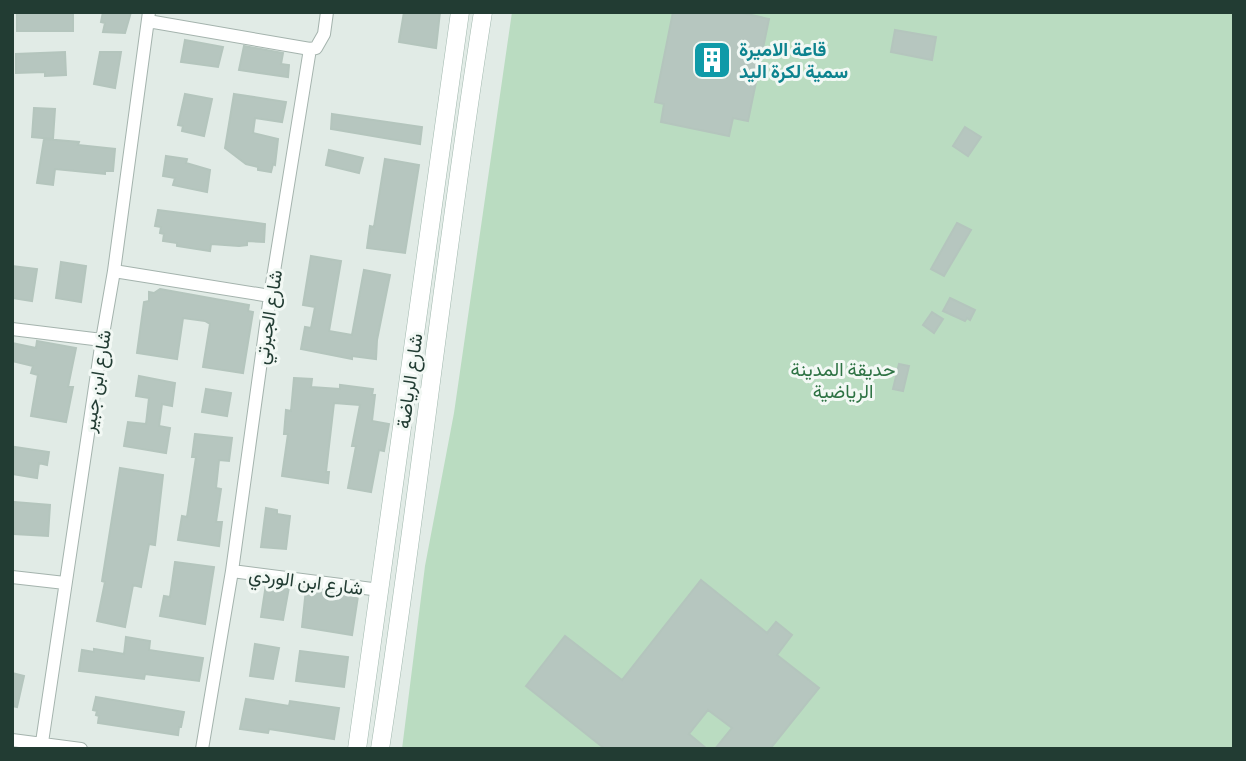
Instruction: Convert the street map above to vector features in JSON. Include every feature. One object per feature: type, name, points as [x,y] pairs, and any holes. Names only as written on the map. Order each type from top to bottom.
[{"type":"main road","name":"شارع الرياضة","points":[[357,749],[460,12]]},
{"type":"main road","name":"شارع الرياضة","points":[[380,749],[483,12]]},
{"type":"main road","points":[[438,171],[460,174]]},
{"type":"street","name":"شارع الجبرتي","points":[[202,749],[232,571],[270,296],[310,48],[316,48],[320,43],[327,12]]},
{"type":"street","points":[[148,16],[310,48]]},
{"type":"street","name":"شارع ابن جبير","points":[[41,746],[114,271],[148,16]]},
{"type":"street","points":[[114,271],[270,296]]},
{"type":"street","points":[[12,329],[102,340]]},
{"type":"street","name":"شارع ابن الوردي","points":[[232,571],[380,590]]},
{"type":"street","points":[[12,577],[65,583]]},
{"type":"street","points":[[12,740],[41,746],[81,749]]},
{"type":"green space","name":"حديقة المدينة الرياضية","points":[[512,12],[1234,12],[1234,749],[402,749],[425,566],[454,413]]},
{"type":"building","points":[[17,12],[73,12],[73,31],[17,31]]},
{"type":"building","points":[[103,12],[131,12],[125,33],[103,32]]},
{"type":"building","points":[[404,12],[440,12],[436,48],[399,42]]},
{"type":"building","name":"قاعة الاميرة سمية لكرة اليد","points":[[673,12],[738,12],[769,19],[748,121],[733,118],[729,136],[661,122],[664,104],[655,102]]},
{"type":"building","points":[[895,30],[936,37],[932,60],[891,52]]},
{"type":"building","points":[[185,40],[223,47],[218,67],[181,62]]},
{"type":"building","points":[[244,46],[283,53],[281,64],[289,65],[288,77],[239,70]]},
{"type":"building","points":[[65,52],[66,75],[45,76],[45,72],[16,73],[16,54]]},
{"type":"building","points":[[100,52],[121,52],[115,88],[94,84]]},
{"type":"building","points":[[185,94],[212,99],[204,136],[182,131],[183,126],[178,125]]},
{"type":"building","points":[[234,94],[286,102],[282,122],[255,118],[253,133],[278,139],[275,165],[273,164],[271,172],[246,164],[225,148]]},
{"type":"building","points":[[34,108],[55,109],[53,139],[32,137]]},
{"type":"building","points":[[332,114],[422,127],[420,144],[331,129]]},
{"type":"building","points":[[965,127],[981,137],[968,156],[953,146]]},
{"type":"building","points":[[44,139],[115,149],[113,171],[105,171],[105,174],[55,169],[53,185],[37,183]]},
{"type":"building","points":[[329,150],[363,158],[359,173],[326,165]]},
{"type":"building","points":[[166,156],[187,159],[186,163],[210,170],[207,192],[173,185],[175,178],[163,176]]},
{"type":"building","points":[[385,159],[419,165],[405,253],[367,248],[370,226],[374,227]]},
{"type":"building","points":[[158,210],[265,224],[264,242],[247,241],[247,245],[239,246],[211,244],[210,251],[177,246],[177,243],[163,241],[161,227],[155,226]]},
{"type":"building","points":[[957,223],[971,230],[944,276],[931,269]]},
{"type":"building","points":[[311,256],[341,261],[329,331],[352,335],[364,270],[390,275],[377,340],[376,359],[352,356],[352,359],[301,349],[305,327],[311,328],[315,307],[303,305]]},
{"type":"building","points":[[61,262],[86,266],[81,302],[56,298]]},
{"type":"building","points":[[12,266],[37,269],[32,301],[12,298]]},
{"type":"building","points":[[160,289],[249,305],[248,311],[253,312],[243,373],[203,367],[210,324],[205,321],[183,318],[177,359],[137,353],[144,302],[149,301],[149,292],[154,293]]},
{"type":"building","points":[[950,298],[975,310],[970,320],[967,318],[965,321],[943,311]]},
{"type":"building","points":[[932,312],[943,319],[934,333],[923,325]]},
{"type":"building","points":[[37,341],[76,348],[68,387],[73,387],[66,422],[31,416],[38,375],[31,373],[33,366],[12,361],[12,343],[36,348]]},
{"type":"building","points":[[899,364],[909,366],[903,391],[893,389]]},
{"type":"building","points":[[139,376],[175,383],[172,406],[162,404],[159,426],[170,428],[166,453],[124,446],[128,422],[146,424],[149,398],[136,396]]},
{"type":"building","points":[[294,378],[312,379],[311,387],[340,389],[340,385],[373,389],[372,395],[375,395],[372,421],[389,424],[384,451],[379,450],[371,492],[348,488],[360,405],[334,403],[326,472],[329,472],[328,483],[282,476],[288,434],[284,434],[286,410],[291,411]]},
{"type":"building","points":[[206,389],[231,393],[227,416],[202,412]]},
{"type":"building","points":[[195,434],[232,438],[229,461],[219,460],[216,488],[221,489],[216,522],[222,522],[219,546],[178,540],[182,516],[187,517],[196,457],[192,457]]},
{"type":"building","points":[[15,447],[49,452],[47,465],[39,463],[37,478],[12,474]]},
{"type":"building","points":[[120,468],[163,475],[155,545],[149,544],[141,587],[133,585],[125,627],[97,621],[105,582],[102,581]]},
{"type":"building","points":[[14,502],[50,505],[48,536],[14,534]]},
{"type":"building","points":[[266,508],[277,510],[277,514],[290,516],[286,549],[261,547]]},
{"type":"building","points":[[175,562],[214,567],[205,624],[160,616],[164,596],[170,597]]},
{"type":"building","points":[[701,580],[767,633],[776,622],[792,635],[777,655],[819,688],[770,749],[715,749],[732,728],[708,710],[689,734],[707,749],[605,749],[526,686],[565,636],[622,680]]},
{"type":"building","points":[[266,584],[289,587],[283,620],[261,617]]},
{"type":"building","points":[[306,589],[358,596],[352,635],[302,627]]},
{"type":"building","points":[[126,637],[150,641],[149,650],[203,658],[199,681],[145,674],[144,679],[79,671],[82,650],[94,652],[94,649],[124,654]]},
{"type":"building","points":[[255,644],[279,648],[273,679],[250,676]]},
{"type":"building","points":[[300,651],[348,657],[344,687],[296,681]]},
{"type":"building","points":[[12,673],[24,676],[17,707],[12,706]]},
{"type":"building","points":[[96,697],[184,712],[178,735],[98,723],[99,716],[96,715],[97,711],[93,710]]},
{"type":"building","points":[[246,699],[289,706],[290,701],[339,708],[334,739],[269,729],[268,733],[240,729]]},
{"type":"place","name":"قاعة الاميرة سمية لكرة اليد","points":[[712,60]]}]
